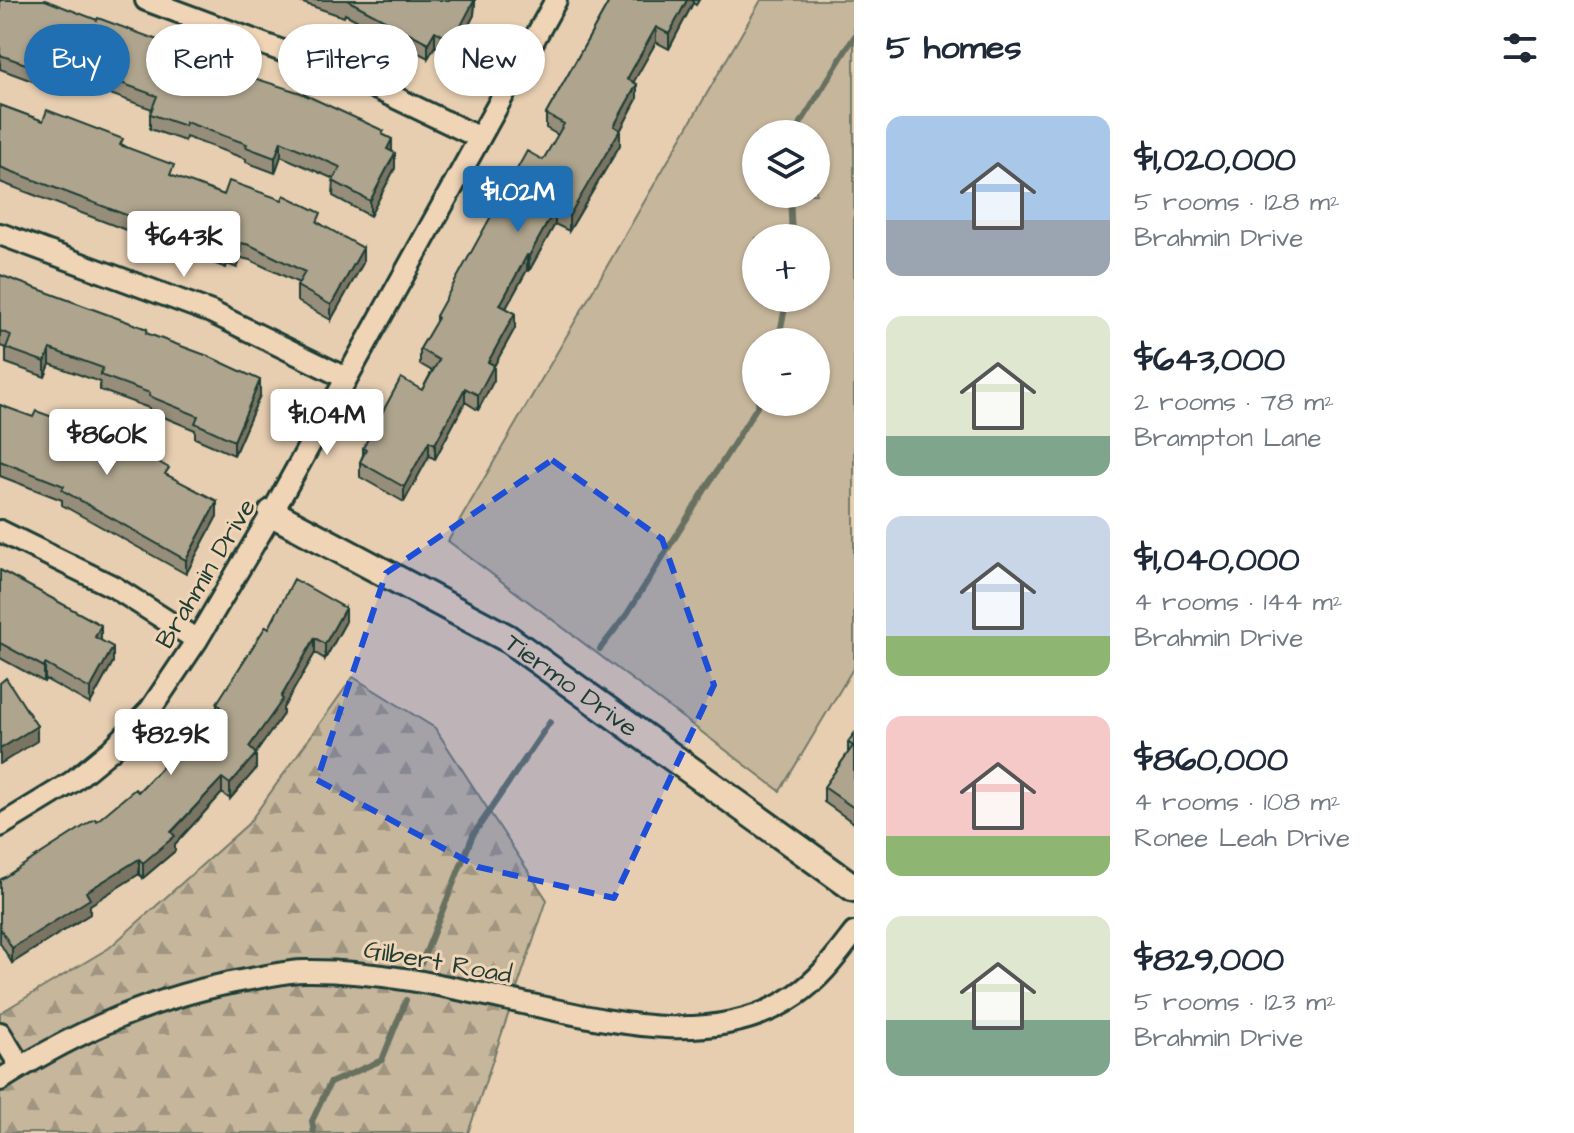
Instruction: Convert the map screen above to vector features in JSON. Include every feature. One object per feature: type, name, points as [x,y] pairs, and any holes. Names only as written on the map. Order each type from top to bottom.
[{"type":"street","points":[[146,0],[352,77],[478,137]]},
{"type":"street","name":"Brahmin Drive","points":[[0,826],[72,782],[111,750],[150,710],[197,640],[272,513],[556,0]]},
{"type":"street","points":[[0,234],[211,312],[346,378]]},
{"type":"street","name":"Tiermo Drive","points":[[272,513],[507,638],[854,888]]},
{"type":"street","points":[[0,531],[114,587],[197,640]]},
{"type":"street","name":"Gilbert Road","points":[[0,1080],[136,1008],[184,993],[300,971],[371,974],[513,1000],[595,1019],[657,1026],[710,1025],[758,1014],[796,995],[826,969],[854,933]]},
{"type":"street","points":[[0,1033],[21,1067]]},
{"type":"highlighted area","points":[[552,460],[662,539],[714,685],[614,898],[478,867],[317,780],[386,573]]},
{"type":"green space","points":[[761,0],[854,0],[854,667],[780,791],[448,541]]},
{"type":"green space","points":[[353,677],[435,728],[547,900],[468,1133],[0,1133],[0,1013],[109,948],[248,824]]},
{"type":"building","points":[[0,0],[45,0],[114,24],[24,24],[24,63],[0,55]]},
{"type":"building","points":[[347,0],[474,1],[462,24],[434,24],[434,33],[428,43],[418,38],[418,24],[392,24]]},
{"type":"building","points":[[610,0],[687,0],[669,34],[656,27],[627,79],[637,84],[614,126],[620,130],[569,216],[555,209],[500,305],[515,313],[488,362],[494,365],[478,395],[465,388],[435,444],[429,441],[404,487],[360,462],[366,450],[363,448],[401,378],[422,390],[439,360],[420,349],[527,151],[543,160],[564,124],[546,114]]},
{"type":"building","points":[[130,30],[146,36],[146,92],[130,86]]},
{"type":"building","points":[[262,81],[278,86],[278,96],[308,96],[384,131],[382,134],[392,139],[387,149],[395,153],[370,201],[333,181],[340,167],[281,141],[275,158],[246,147],[247,144],[186,122],[185,126],[150,114],[157,96],[262,96]]},
{"type":"building","points":[[0,105],[43,121],[47,110],[123,139],[120,145],[174,165],[170,175],[224,195],[229,181],[282,200],[284,195],[321,213],[317,222],[363,248],[331,305],[297,286],[305,272],[250,245],[241,243],[237,253],[227,249],[226,253],[0,167]]},
{"type":"building","points":[[0,275],[147,329],[146,333],[260,380],[234,441],[195,423],[198,416],[149,396],[150,393],[100,375],[103,368],[50,349],[45,362],[6,348],[11,335],[0,331]]},
{"type":"building","points":[[0,405],[33,417],[36,411],[94,432],[97,427],[169,468],[165,474],[217,501],[186,560],[62,490],[64,486],[0,461]]},
{"type":"building","points":[[0,570],[101,625],[95,637],[113,647],[90,689],[0,643]]},
{"type":"building","points":[[294,579],[345,608],[325,644],[315,638],[281,697],[283,699],[249,747],[256,754],[230,784],[222,778],[171,832],[175,836],[143,863],[139,859],[86,892],[90,899],[12,948],[0,928],[0,880],[95,819],[97,821],[135,789],[138,792],[180,748],[182,750],[221,707],[217,703],[266,626],[269,628]]},
{"type":"building","points":[[6,678],[37,726],[0,749],[0,683]]},
{"type":"building","points":[[854,734],[854,808],[824,787],[853,746],[848,742]]},
{"type":"waterway","points":[[803,120],[854,37]]},
{"type":"waterway","points":[[791,208],[791,224]]},
{"type":"waterway","points":[[781,328],[784,312]]},
{"type":"waterway","points":[[600,649],[627,614],[751,416]]},
{"type":"waterway","points":[[421,964],[473,835],[550,722]]},
{"type":"waterway","points":[[314,1133],[312,1121],[330,1083],[382,1060],[406,1000]]}]
